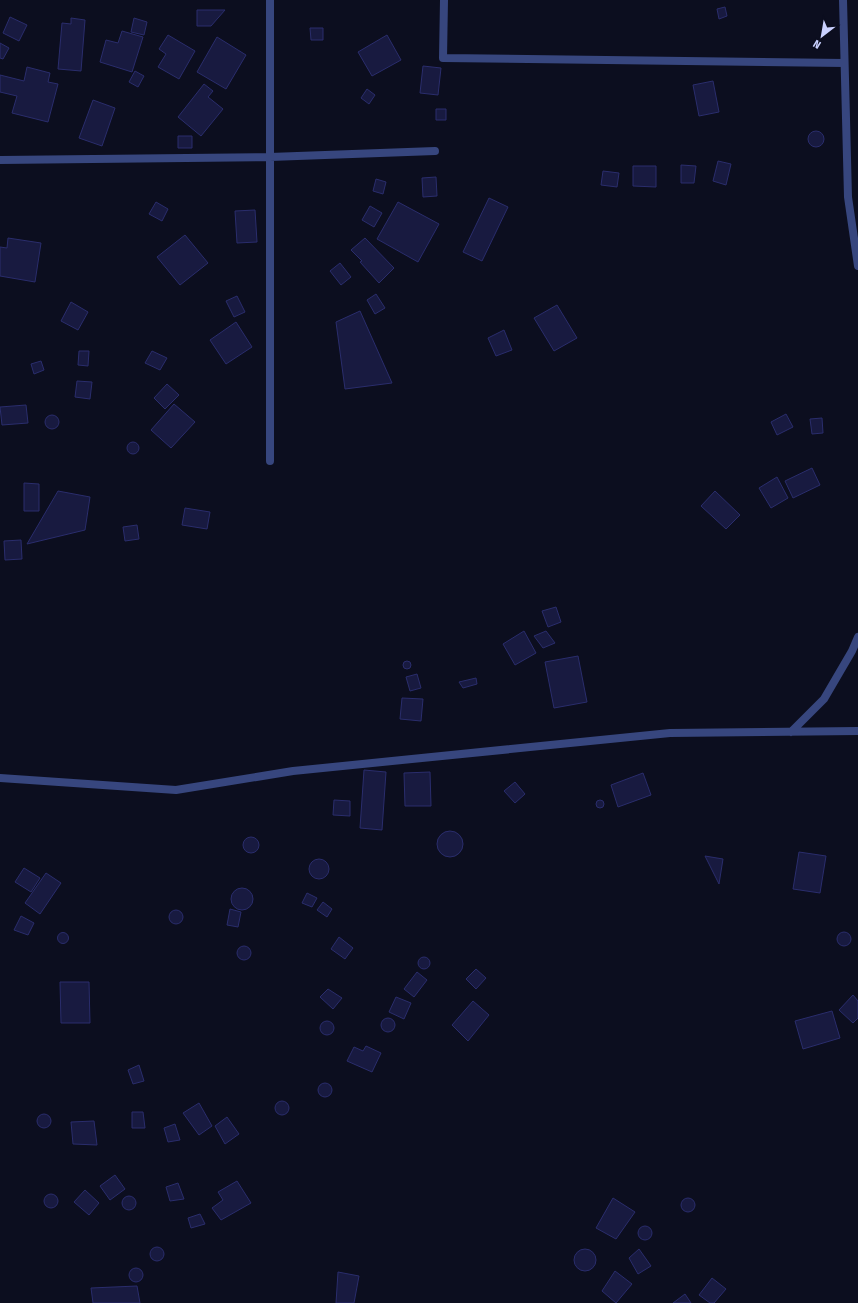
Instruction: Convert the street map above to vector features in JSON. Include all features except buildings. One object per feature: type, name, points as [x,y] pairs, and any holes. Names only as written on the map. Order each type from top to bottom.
[{"type":"street","points":[[270,0],[270,461]]},
{"type":"street","points":[[444,0],[443,58],[844,63]]},
{"type":"street","points":[[843,0],[848,197],[858,266]]},
{"type":"street","points":[[0,160],[270,157],[435,152]]},
{"type":"street","points":[[791,732],[824,699],[852,651],[858,637]]},
{"type":"street","points":[[0,778],[176,790],[293,771],[670,733],[858,731]]}]
